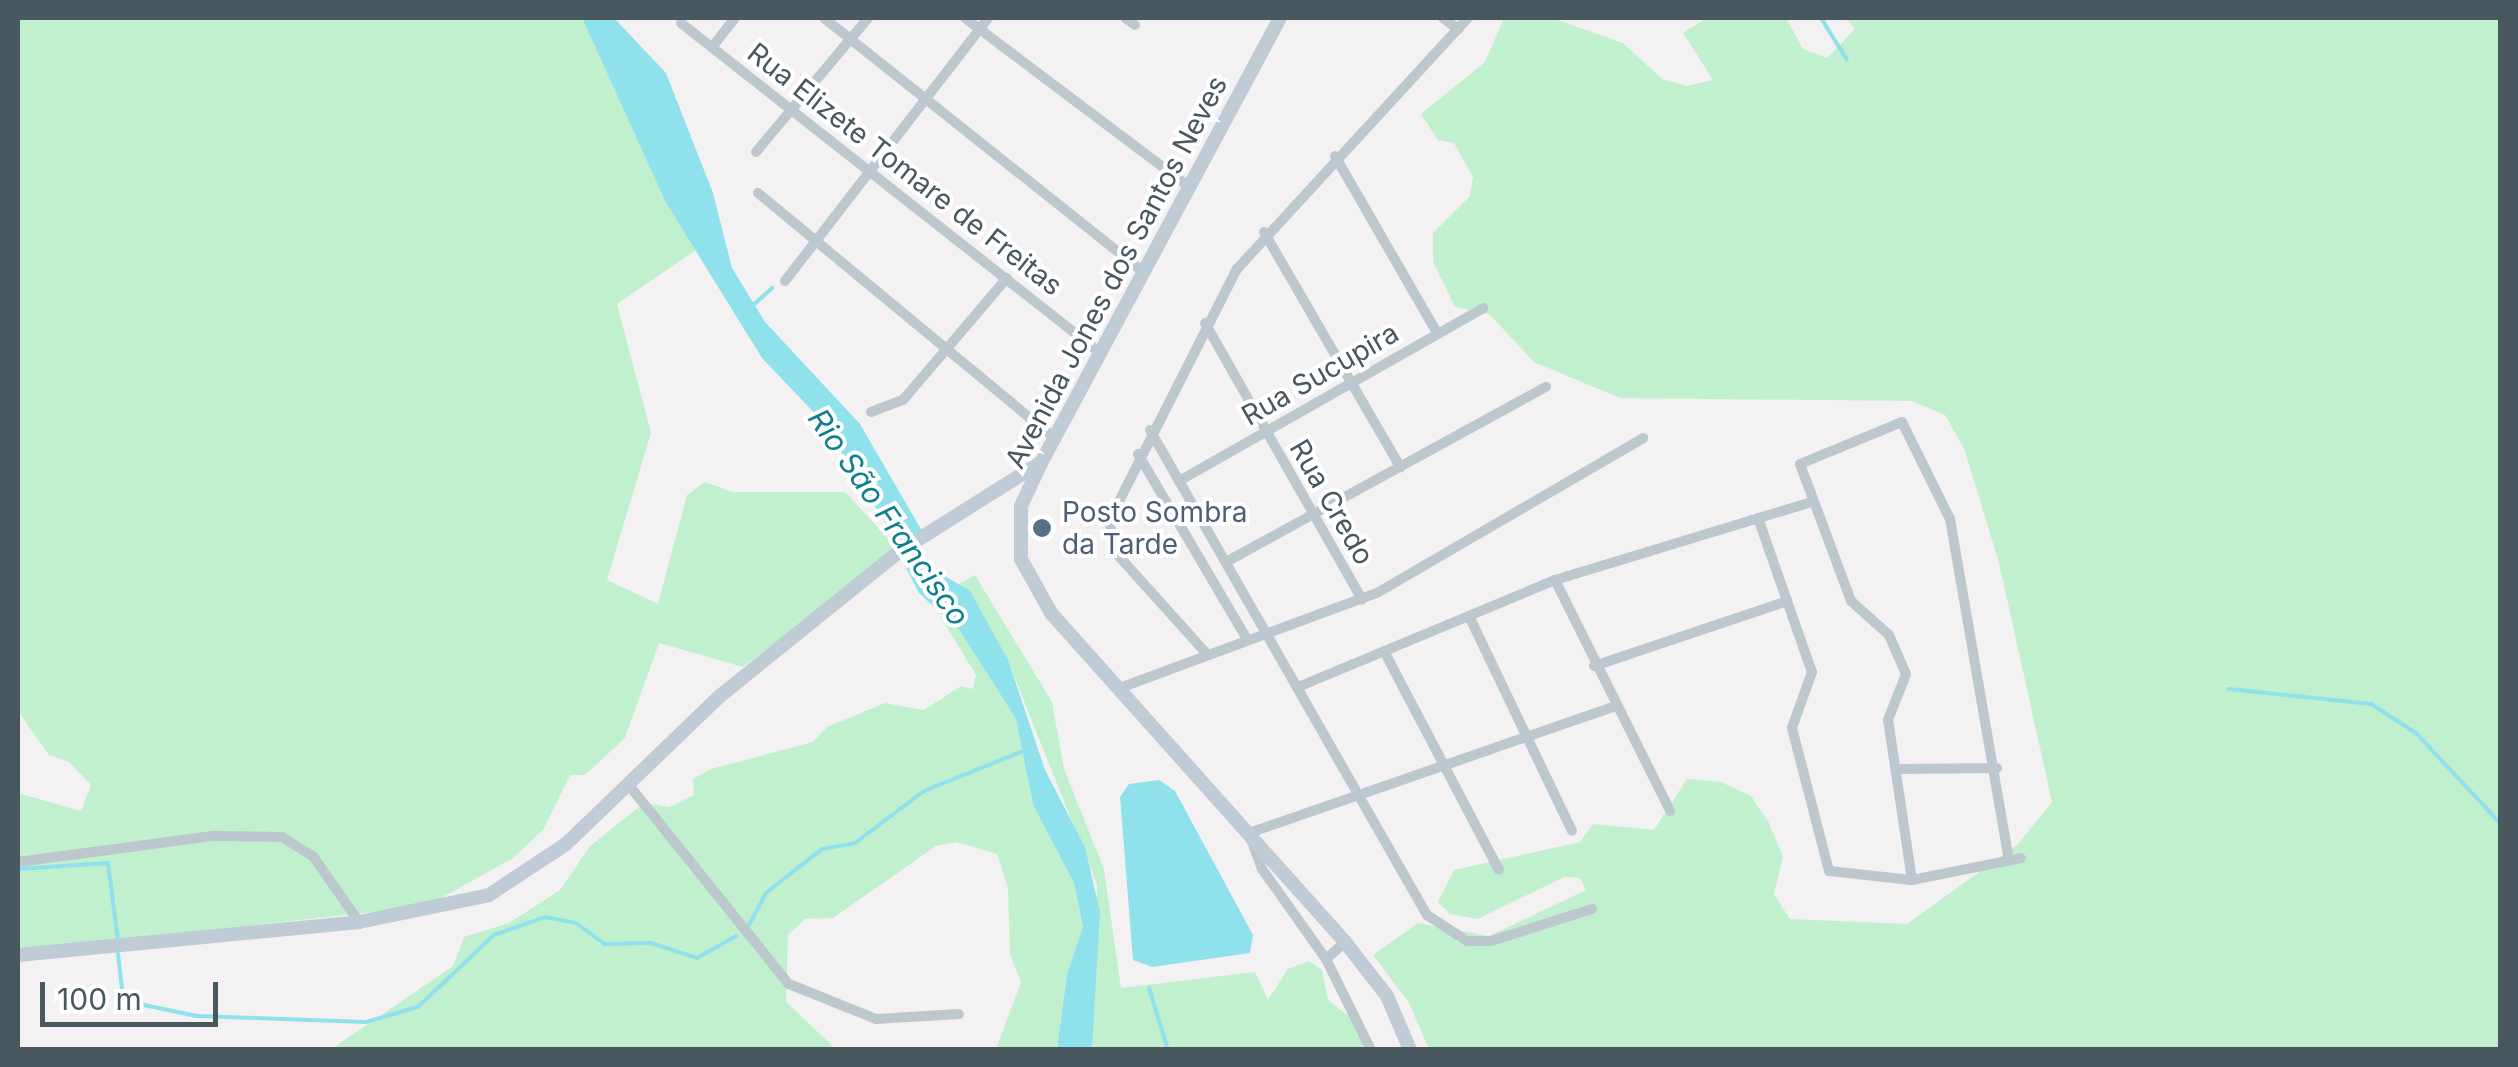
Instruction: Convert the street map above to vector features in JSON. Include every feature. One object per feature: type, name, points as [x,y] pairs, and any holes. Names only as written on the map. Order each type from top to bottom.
[{"type":"main road","name":"Avenida Jones dos Santos Neves","points":[[1280,18],[1041,463],[1021,506],[1021,559],[1051,612],[1345,942],[1386,996],[1410,1050]]},
{"type":"main road","points":[[18,955],[359,922],[490,895],[566,844],[720,696],[900,551],[1041,463]]},
{"type":"street","points":[[713,46],[735,18]]},
{"type":"street","points":[[824,18],[1144,273]]},
{"type":"street","points":[[756,152],[868,18]]},
{"type":"street","points":[[965,18],[1191,188]]},
{"type":"street","points":[[785,281],[869,167],[988,18]]},
{"type":"street","points":[[1443,18],[1458,29]]},
{"type":"street","points":[[1206,654],[1111,543],[1109,521],[1138,454],[1205,323],[1264,232],[1468,18]]},
{"type":"street","name":"Rua Elizete Tomare de Freitas","points":[[681,23],[869,167],[1099,352]]},
{"type":"street","points":[[1335,156],[1437,333]]},
{"type":"street","points":[[758,193],[950,346],[1054,438]]},
{"type":"street","points":[[1264,232],[1400,467]]},
{"type":"street","points":[[871,412],[903,400],[1007,278]]},
{"type":"street","name":"Rua Sucupira","points":[[1179,481],[1483,308]]},
{"type":"street","name":"Rua Credo","points":[[1205,323],[1362,599]]},
{"type":"street","points":[[1226,562],[1546,387]]},
{"type":"street","points":[[1758,518],[1812,672],[1792,728],[1828,872],[1912,880],[2015,859],[1950,518],[1902,422],[1800,464],[1808,503],[1851,601],[1889,635],[1906,674],[1888,720],[1900,769],[1912,880]]},
{"type":"street","points":[[1150,430],[1416,900],[1452,934],[1490,941],[1592,909]]},
{"type":"street","points":[[1118,689],[1246,637],[1362,599],[1643,438]]},
{"type":"street","points":[[1138,454],[1246,637]]},
{"type":"street","points":[[1298,687],[1555,580],[1808,503]]},
{"type":"street","points":[[1555,580],[1614,708],[1670,811]]},
{"type":"street","points":[[1594,666],[1787,600]]},
{"type":"street","points":[[1469,616],[1572,831]]},
{"type":"street","points":[[1384,652],[1499,870]]},
{"type":"street","points":[[1372,1050],[1326,958],[1262,870],[1249,833],[1614,708]]},
{"type":"street","points":[[1900,769],[1997,768]]},
{"type":"street","points":[[628,784],[789,984],[876,1019],[959,1014]]},
{"type":"street","points":[[18,862],[214,836],[282,838],[312,856],[359,922]]},
{"type":"street","points":[[1326,958],[1345,942]]},
{"type":"green space","points":[[18,18],[582,18],[665,201],[696,250],[617,304],[651,433],[607,580],[658,604],[687,495],[705,482],[732,492],[845,492],[900,551],[743,667],[659,643],[625,738],[585,775],[570,775],[543,830],[513,858],[427,906],[18,951],[18,793],[81,811],[91,785],[69,762],[49,755],[18,711]]},
{"type":"green space","points":[[1504,18],[1552,18],[1623,43],[1662,79],[1687,86],[1713,80],[1683,33],[1707,18],[1786,18],[1803,49],[1827,58],[1855,29],[1846,18],[2500,18],[2500,1049],[1429,1049],[1409,1003],[1373,955],[1418,923],[1489,936],[1586,890],[1580,878],[1564,877],[1478,919],[1450,914],[1438,902],[1454,870],[1580,842],[1593,824],[1654,830],[1687,779],[1721,782],[1751,796],[1769,823],[1783,857],[1774,894],[1790,919],[1907,924],[2018,844],[2052,802],[1999,563],[1965,451],[1945,415],[1912,401],[1620,398],[1534,362],[1490,315],[1455,307],[1433,262],[1433,233],[1470,196],[1473,177],[1454,143],[1438,140],[1421,114],[1485,62]]},
{"type":"green space","points":[[975,575],[1052,702],[1064,769],[1104,869],[1121,988],[1255,972],[1268,1000],[1288,969],[1309,961],[1322,970],[1328,1000],[1355,1021],[1366,1049],[1092,1049],[1097,884],[1008,661],[959,584]]},
{"type":"green space","points":[[940,616],[960,631],[1016,719],[1033,805],[1074,883],[1083,928],[1067,974],[1057,1049],[996,1049],[1021,982],[1010,954],[1008,888],[997,854],[956,842],[936,846],[833,918],[805,919],[788,935],[786,1002],[836,1049],[330,1050],[453,966],[464,937],[509,923],[560,890],[590,846],[644,803],[669,807],[694,795],[693,779],[711,769],[813,742],[827,727],[885,703],[924,710],[961,686],[973,689],[976,675]]},
{"type":"water","name":"Rio São Francisco","points":[[582,18],[614,18],[666,73],[713,193],[732,268],[765,322],[860,424],[922,531],[902,549],[821,420],[762,358],[665,201]]},
{"type":"water","points":[[914,558],[970,591],[1008,660],[1045,770],[1085,847],[1100,912],[1092,1049],[1057,1049],[1067,974],[1083,927],[1074,883],[1033,805],[1016,719],[960,631],[919,593],[902,560]]},
{"type":"water","points":[[1159,780],[1175,791],[1253,935],[1250,953],[1152,967],[1133,960],[1120,797],[1129,784]]},
{"type":"waterway","points":[[1821,18],[1847,60]]},
{"type":"waterway","points":[[750,308],[772,288]]},
{"type":"waterway","points":[[2229,689],[2371,704],[2416,733],[2500,823]]},
{"type":"waterway","points":[[749,925],[766,893],[822,849],[855,843],[924,791],[1023,751]]},
{"type":"waterway","points":[[18,869],[108,863],[118,941]]},
{"type":"waterway","points":[[118,954],[123,997],[144,1005],[197,1016],[366,1022],[418,1007],[494,935],[545,917],[576,923],[605,944],[651,943],[697,958],[736,936]]},
{"type":"waterway","points":[[1149,988],[1168,1050]]},
{"type":"place","name":"Posto Sombra da Tarde","points":[[1042,528]]}]
